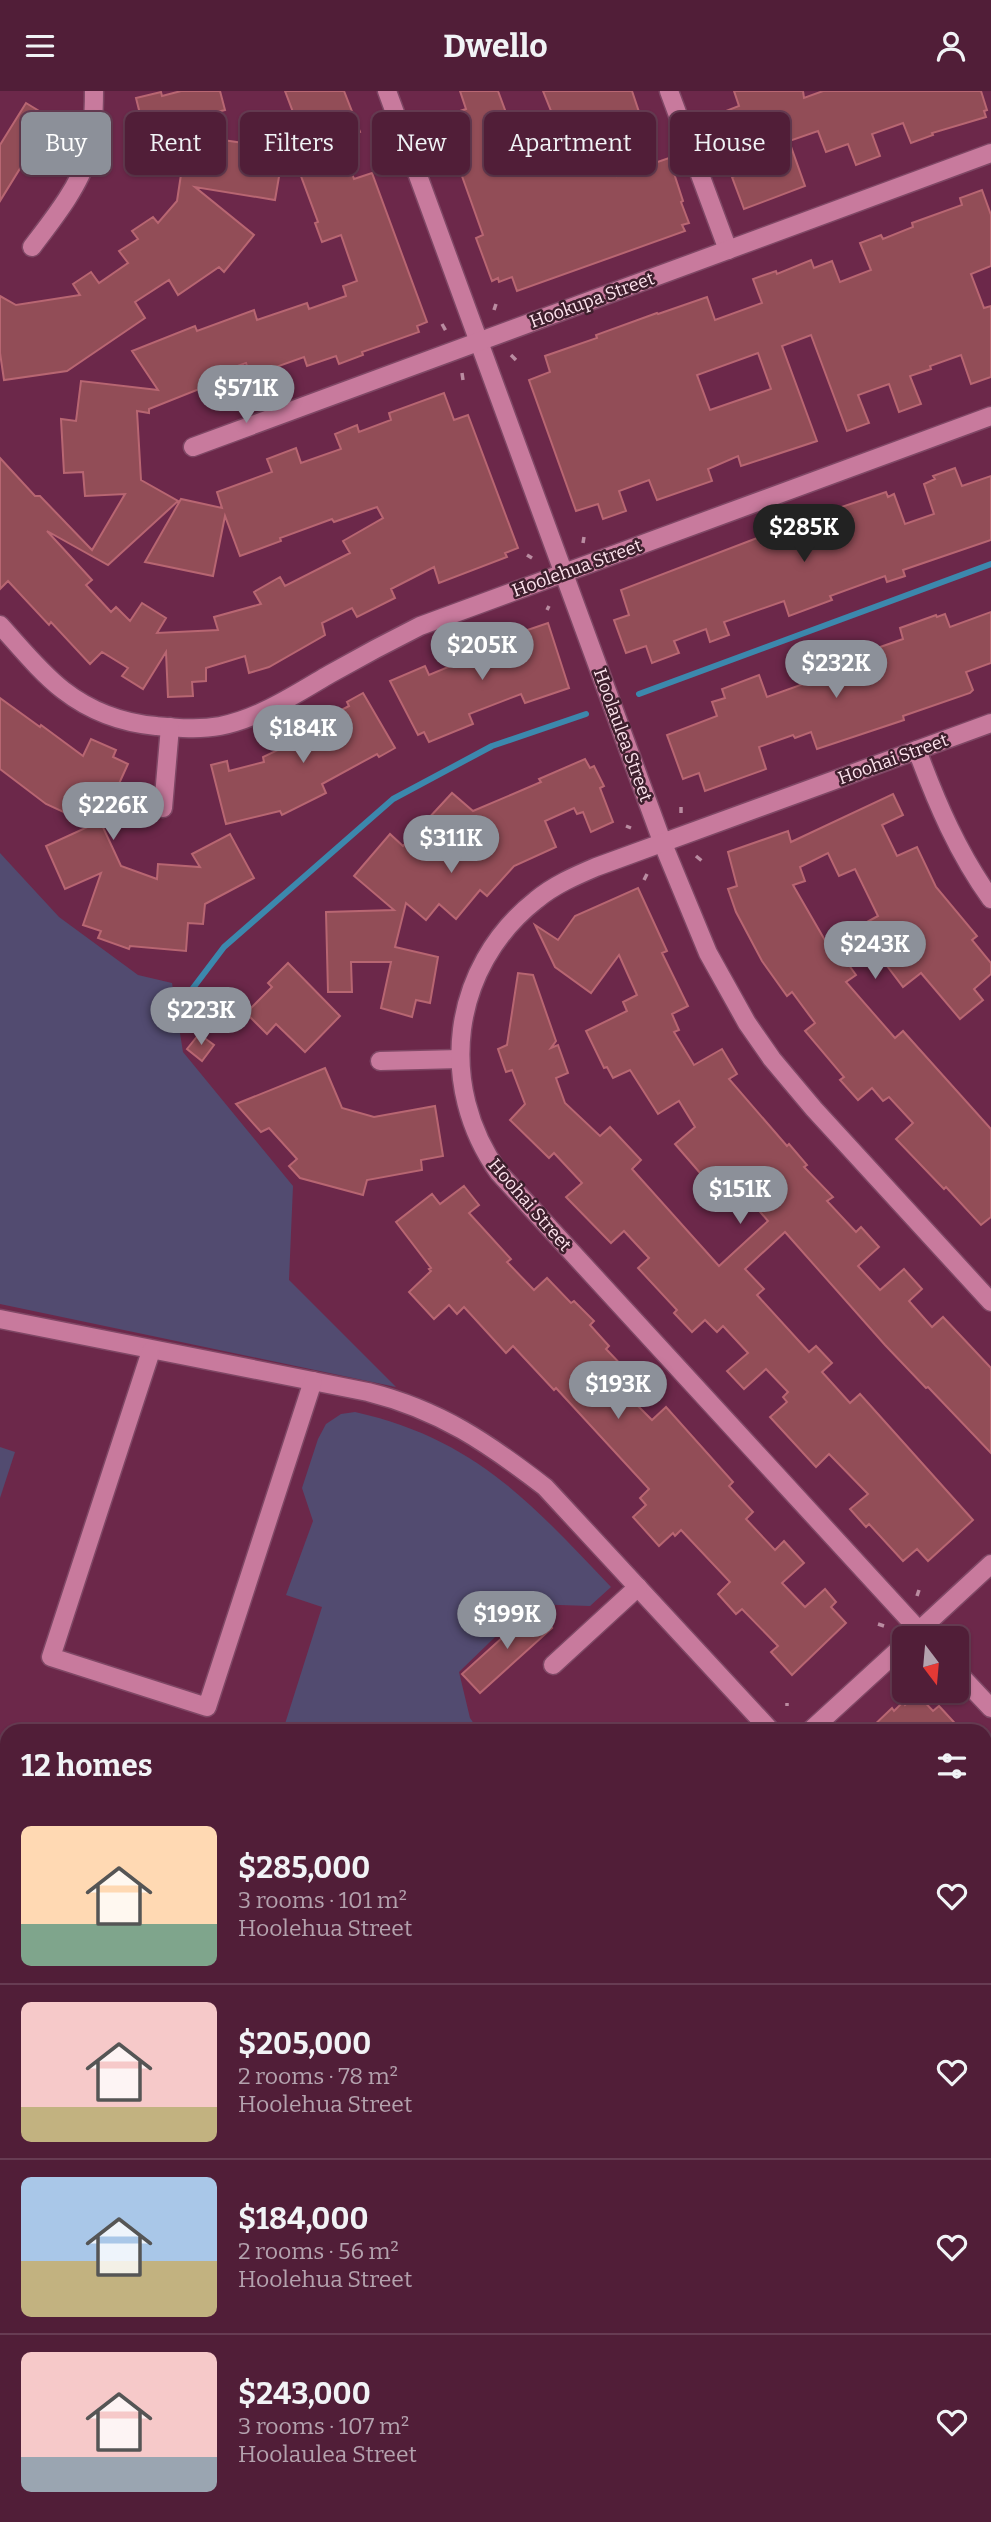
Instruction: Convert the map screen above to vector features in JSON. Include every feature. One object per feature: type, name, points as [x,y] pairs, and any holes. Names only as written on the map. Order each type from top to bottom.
[{"type":"street","points":[[32,247],[64,204],[87,161],[94,115],[94,91]]},
{"type":"street","name":"Hoolaulea Street","points":[[387,91],[663,843],[708,953],[747,1023],[772,1059],[814,1109],[991,1302]]},
{"type":"street","points":[[669,91],[728,250]]},
{"type":"street","name":"Hookupa Street","points":[[193,447],[991,153]]},
{"type":"street","name":"Hoolehua Street","points":[[0,625],[45,674],[84,704],[113,718],[141,725],[199,729],[246,718],[275,705],[420,626],[991,416]]},
{"type":"street","name":"Hoohai Street","points":[[911,1626],[499,1173],[478,1141],[470,1121],[463,1095],[460,1039],[467,1000],[487,956],[511,923],[534,902],[570,878],[991,723]]},
{"type":"street","points":[[163,808],[170,727]]},
{"type":"street","points":[[917,750],[949,830],[991,899]]},
{"type":"street","points":[[380,1061],[460,1059]]},
{"type":"street","points":[[0,1319],[313,1381],[395,1399],[433,1413],[465,1430],[545,1487],[765,1724]]},
{"type":"street","points":[[151,1351],[51,1657],[207,1707],[313,1381]]},
{"type":"street","points":[[928,1626],[991,1564]]},
{"type":"street","points":[[553,1665],[638,1587]]},
{"type":"street","points":[[818,1724],[892,1656]]},
{"type":"street","points":[[970,1686],[991,1708]]},
{"type":"path","points":[[494,310],[496,304]]},
{"type":"path","points":[[442,324],[446,331]]},
{"type":"path","points":[[512,355],[516,360]]},
{"type":"path","points":[[462,373],[463,380]]},
{"type":"path","points":[[583,543],[584,537]]},
{"type":"path","points":[[527,555],[532,558]]},
{"type":"path","points":[[696,856],[702,861]]},
{"type":"path","points":[[644,880],[648,874]]},
{"type":"path","points":[[917,1596],[919,1590]]},
{"type":"path","points":[[878,1624],[884,1626]]},
{"type":"shaded area","points":[[0,853],[59,917],[138,975],[172,983],[183,1052],[293,1186],[289,1280],[396,1387],[0,1304]]},
{"type":"shaded area","points":[[355,1412],[397,1424],[434,1439],[467,1457],[526,1501],[611,1587],[590,1606],[529,1604],[459,1672],[470,1718],[474,1724],[285,1724],[322,1607],[286,1595],[313,1521],[302,1488],[318,1439],[326,1424],[341,1414]]},
{"type":"shaded area","points":[[0,1447],[15,1452],[0,1498]]},
{"type":"building","points":[[181,91],[220,91],[225,110],[140,112],[136,98],[161,92],[162,96]]},
{"type":"building","points":[[285,91],[344,91],[352,112],[293,112]]},
{"type":"building","points":[[460,91],[498,91],[506,112],[484,112],[484,175],[656,175],[656,162],[669,158],[670,175],[675,175],[689,223],[682,225],[685,231],[517,291],[512,277],[499,282],[498,278],[492,281],[476,238],[483,235],[462,175],[470,175],[470,112],[457,112],[466,109]]},
{"type":"building","points":[[543,91],[632,91],[639,112],[548,112],[551,111]]},
{"type":"building","points":[[734,91],[803,91],[804,98],[823,91],[981,91],[987,110],[984,111],[986,117],[932,133],[933,135],[911,143],[903,123],[872,134],[880,156],[856,165],[848,144],[826,152],[818,131],[790,141],[790,112],[723,112],[739,106]]},
{"type":"building","points":[[26,103],[41,112],[21,112],[21,167],[0,201],[0,145]]},
{"type":"building","points":[[226,141],[240,143],[240,175],[279,175],[275,200],[195,187],[254,235],[224,272],[219,267],[178,295],[169,280],[135,302],[145,318],[67,371],[4,380],[0,353],[0,296],[16,305],[80,295],[73,284],[91,272],[99,283],[128,263],[119,251],[138,239],[132,231],[153,217],[158,223],[177,201],[181,175],[226,175]]},
{"type":"building","points":[[790,144],[805,186],[744,209],[732,177],[790,175]]},
{"type":"building","points":[[372,173],[427,322],[417,326],[419,332],[362,352],[363,355],[339,364],[336,356],[307,366],[304,357],[273,368],[277,378],[254,386],[246,363],[214,374],[217,382],[149,409],[149,413],[137,411],[141,480],[178,501],[108,565],[47,531],[92,580],[86,585],[111,612],[116,607],[130,621],[142,603],[166,618],[157,633],[218,630],[214,617],[261,604],[254,592],[280,577],[285,586],[350,553],[343,541],[383,518],[377,507],[334,522],[332,519],[240,556],[225,516],[213,576],[145,562],[181,499],[222,508],[217,492],[272,472],[267,459],[296,448],[301,463],[341,449],[335,434],[357,425],[359,432],[391,420],[389,413],[444,393],[454,420],[468,415],[518,548],[505,553],[507,557],[439,583],[434,567],[391,589],[395,598],[357,617],[352,608],[322,623],[325,635],[269,667],[249,673],[245,656],[206,668],[206,681],[192,682],[193,696],[168,697],[166,652],[143,689],[122,676],[128,668],[102,652],[90,664],[8,581],[0,589],[0,458],[35,496],[40,496],[92,550],[125,494],[85,496],[83,472],[64,473],[61,419],[76,421],[81,381],[158,390],[132,351],[195,326],[197,331],[254,310],[257,320],[307,303],[309,309],[346,296],[343,286],[357,281],[341,235],[322,242],[315,223],[318,222],[301,175],[353,175],[354,179]]},
{"type":"building","points":[[982,190],[991,215],[991,266],[971,274],[984,308],[991,306],[991,377],[971,384],[961,355],[930,366],[931,369],[910,376],[921,404],[899,412],[889,384],[858,395],[869,423],[847,431],[811,335],[782,346],[817,441],[741,466],[738,456],[708,469],[712,481],[657,500],[649,480],[619,491],[626,511],[603,519],[598,504],[576,511],[529,380],[550,372],[545,356],[597,338],[596,335],[707,297],[715,320],[762,303],[753,279],[776,271],[777,274],[811,260],[814,268],[832,261],[840,282],[871,270],[860,243],[881,235],[883,239],[913,227],[912,223],[962,205],[960,198]],"holes":[[[758,353],[771,389],[710,410],[697,375]]]},
{"type":"building","points":[[955,468],[962,486],[991,476],[991,540],[903,570],[905,576],[887,582],[885,576],[830,596],[832,600],[789,616],[784,601],[724,622],[729,635],[710,642],[706,629],[674,641],[679,653],[652,663],[646,646],[626,653],[614,620],[629,615],[621,590],[812,517],[886,492],[888,497],[894,494],[905,524],[934,514],[924,484],[935,479],[933,476]]},
{"type":"building","points":[[991,612],[991,663],[966,672],[973,690],[970,693],[903,716],[904,720],[817,749],[811,732],[795,738],[793,735],[759,747],[766,769],[705,791],[699,773],[683,779],[667,735],[717,716],[712,702],[725,698],[722,689],[759,675],[767,697],[837,672],[834,663],[903,639],[900,628],[945,614],[950,627]]},
{"type":"building","points":[[548,623],[569,688],[525,703],[521,694],[469,714],[473,724],[429,742],[424,732],[418,735],[390,681],[425,666],[429,675],[475,656],[471,646],[493,637],[495,641]]},
{"type":"building","points":[[363,693],[395,748],[379,757],[377,754],[322,784],[326,793],[282,815],[280,811],[226,824],[211,765],[227,761],[229,771],[264,762],[263,757],[307,736],[304,730],[349,706],[347,702]]},
{"type":"building","points":[[0,698],[83,756],[91,739],[116,750],[113,757],[128,764],[101,823],[121,866],[157,879],[158,864],[200,867],[192,854],[230,834],[254,878],[205,904],[203,924],[188,923],[186,951],[130,946],[129,949],[98,938],[101,931],[83,925],[101,873],[65,889],[46,846],[92,825],[46,804],[0,769]]},
{"type":"building","points":[[585,759],[590,768],[594,766],[604,786],[600,788],[613,822],[591,832],[583,812],[577,814],[574,808],[545,821],[556,847],[514,866],[487,896],[480,890],[456,919],[439,904],[426,920],[406,903],[395,947],[438,957],[430,1003],[416,1000],[412,1017],[381,1008],[391,962],[351,962],[352,992],[328,992],[326,912],[394,910],[354,876],[390,834],[403,846],[452,793],[473,811],[541,782],[539,779]]},
{"type":"building","points":[[893,794],[903,815],[882,825],[897,856],[917,847],[936,887],[977,936],[972,940],[991,963],[991,974],[974,989],[983,1000],[960,1019],[921,973],[903,987],[875,950],[881,946],[867,922],[878,916],[855,869],[839,876],[828,853],[800,867],[805,881],[793,885],[826,942],[830,939],[856,975],[846,982],[895,1038],[903,1031],[991,1129],[991,1217],[981,1225],[896,1139],[913,1123],[889,1097],[883,1101],[872,1088],[858,1100],[840,1080],[844,1077],[805,1031],[815,1023],[792,992],[787,996],[762,961],[736,912],[728,889],[737,886],[728,852],[788,831],[791,842]]},
{"type":"building","points":[[638,888],[667,951],[662,953],[688,1006],[672,1014],[679,1030],[674,1032],[694,1065],[722,1049],[737,1074],[729,1079],[833,1197],[827,1201],[856,1232],[861,1227],[879,1247],[858,1266],[880,1290],[904,1269],[922,1289],[909,1301],[932,1327],[943,1317],[991,1368],[991,1453],[885,1345],[785,1232],[745,1269],[764,1289],[757,1295],[809,1352],[816,1346],[832,1363],[822,1372],[850,1403],[860,1394],[973,1520],[928,1561],[917,1549],[903,1561],[869,1524],[866,1527],[850,1509],[868,1494],[829,1454],[816,1467],[770,1417],[787,1402],[783,1397],[788,1392],[766,1369],[744,1389],[727,1371],[748,1353],[723,1326],[717,1332],[705,1320],[692,1332],[674,1313],[677,1310],[638,1268],[649,1258],[624,1231],[611,1243],[566,1197],[582,1183],[554,1153],[549,1158],[510,1120],[525,1104],[512,1070],[506,1072],[498,1049],[507,1045],[518,973],[533,975],[556,1041],[551,1048],[558,1045],[568,1073],[556,1078],[565,1103],[600,1136],[610,1127],[641,1160],[632,1169],[719,1266],[768,1221],[722,1168],[707,1181],[675,1144],[695,1127],[679,1101],[658,1114],[630,1070],[613,1078],[607,1067],[604,1068],[586,1031],[627,1011],[623,1002],[637,995],[619,955],[591,993],[555,967],[535,925],[558,940],[575,916]]},
{"type":"building","points":[[288,963],[340,1016],[305,1052],[276,1024],[267,1034],[246,1013],[272,987],[268,983]]},
{"type":"building","points":[[199,1034],[214,1045],[202,1061],[187,1049]]},
{"type":"building","points":[[325,1068],[342,1108],[374,1117],[435,1106],[443,1156],[421,1160],[422,1170],[367,1180],[363,1195],[300,1178],[289,1166],[297,1159],[269,1128],[261,1132],[236,1104]]},
{"type":"building","points":[[464,1186],[479,1205],[469,1213],[511,1259],[507,1262],[534,1290],[547,1278],[571,1303],[574,1301],[594,1321],[590,1325],[609,1346],[606,1349],[627,1371],[614,1382],[652,1420],[666,1407],[733,1482],[729,1486],[753,1512],[746,1519],[775,1550],[784,1541],[804,1563],[782,1583],[805,1607],[825,1589],[836,1602],[831,1607],[846,1623],[792,1675],[771,1652],[778,1646],[742,1609],[736,1614],[718,1594],[730,1582],[681,1530],[675,1536],[673,1533],[659,1546],[633,1517],[646,1505],[640,1498],[649,1489],[556,1388],[554,1390],[513,1346],[506,1353],[464,1307],[457,1314],[449,1305],[434,1319],[409,1292],[431,1268],[396,1222],[432,1194],[440,1204]]},
{"type":"building","points":[[534,1609],[552,1628],[480,1693],[462,1674]]},
{"type":"building","points":[[904,1703],[925,1703],[933,1711],[939,1706],[956,1724],[875,1724],[892,1708],[894,1711]]},
{"type":"waterway","points":[[639,694],[991,564]]},
{"type":"waterway","points":[[190,992],[224,947],[393,799],[492,746],[586,714]]}]
